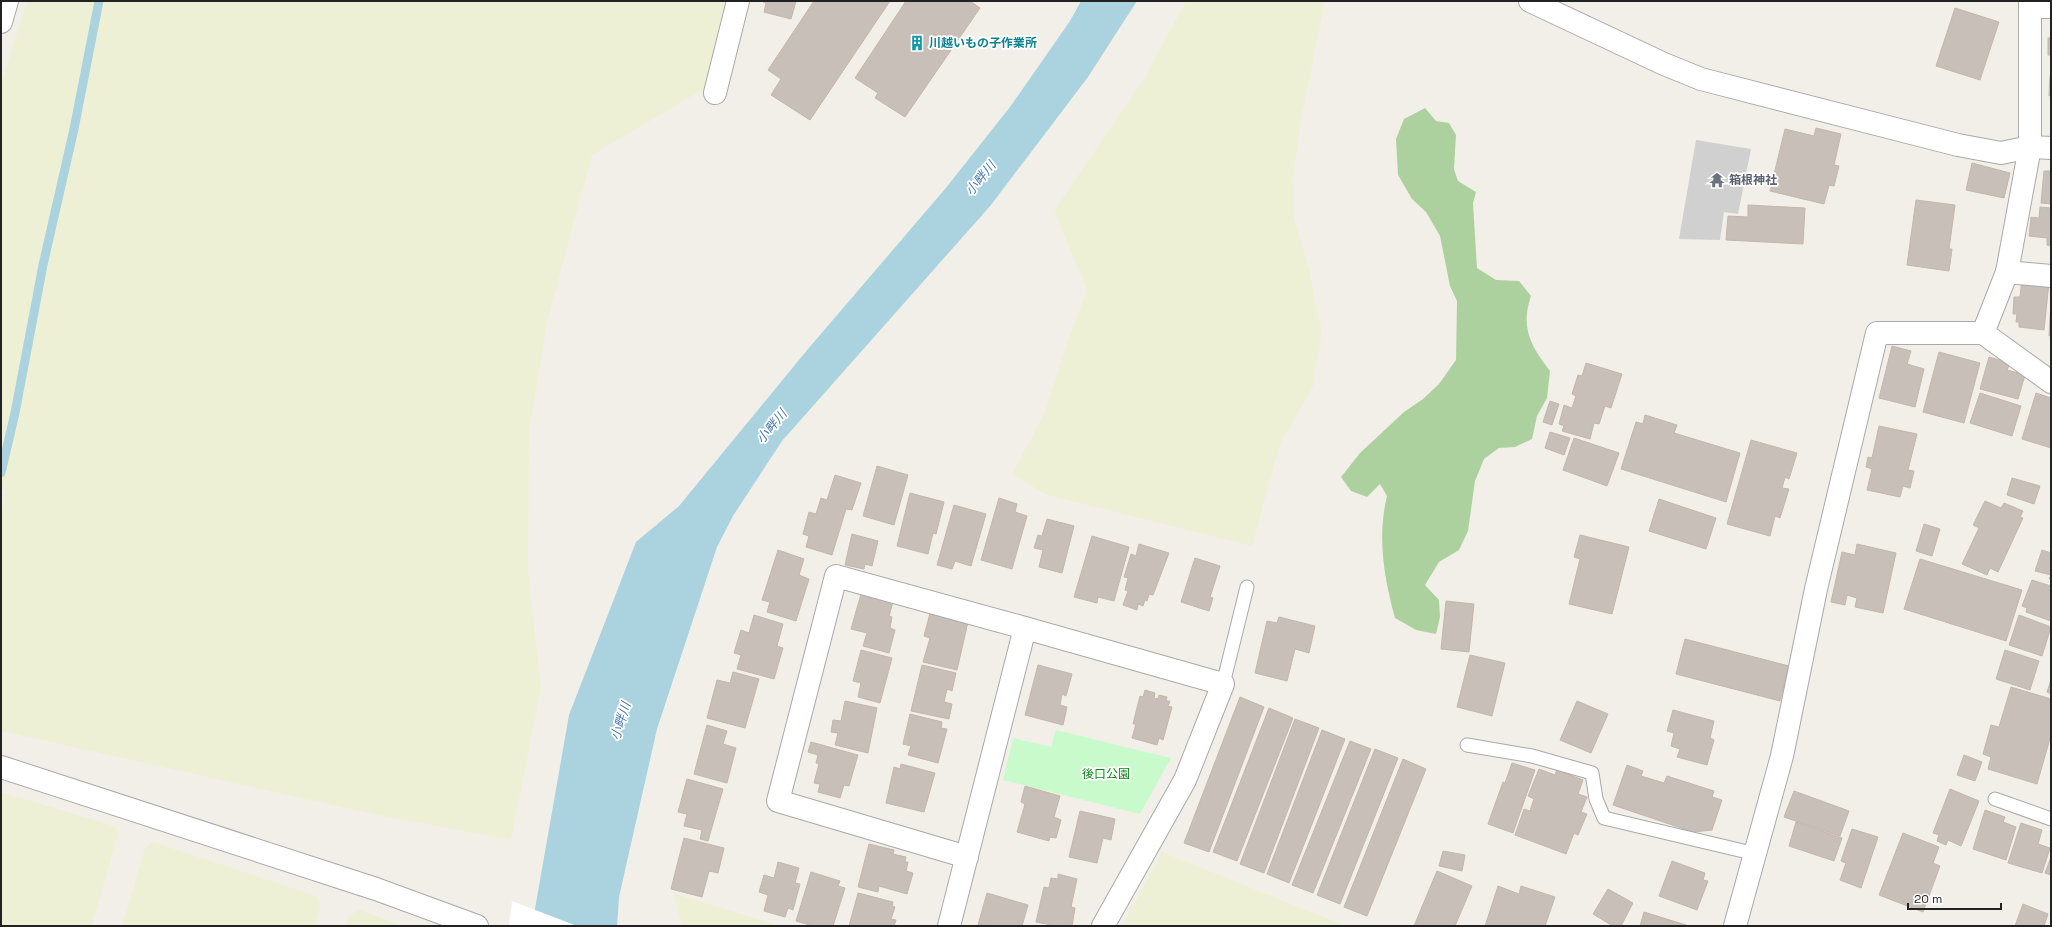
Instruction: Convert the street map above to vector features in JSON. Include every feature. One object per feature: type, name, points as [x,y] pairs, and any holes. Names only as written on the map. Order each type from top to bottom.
[{"type":"street","points":[[1,22],[7,1]]},
{"type":"street","points":[[715,93],[738,1]]},
{"type":"street","points":[[1530,1],[1664,64],[1701,79],[1958,146],[2001,153],[2030,147],[2051,148]]},
{"type":"street","points":[[1983,333],[2007,272],[2030,147],[2030,4],[2051,7]]},
{"type":"street","points":[[2007,272],[2051,276]]},
{"type":"street","points":[[1735,926],[1782,756],[1816,589],[1877,333],[1983,333],[2051,382]]},
{"type":"street","points":[[967,857],[778,801],[836,576],[1223,684],[1185,780],[1103,926]]},
{"type":"street","points":[[949,926],[1025,628]]},
{"type":"street","points":[[1,767],[376,889],[477,926]]},
{"type":"lane","points":[[1223,684],[1247,587]]},
{"type":"lane","points":[[1467,745],[1532,756],[1592,773],[1596,799],[1604,818],[1756,854]]},
{"type":"lane","points":[[1995,799],[2051,820]]},
{"type":"shaded area","name":"箱根神社","points":[[1696,140],[1751,149],[1738,214],[1724,212],[1720,240],[1679,239]]},
{"type":"green space","points":[[27,1],[725,1],[704,89],[592,155],[548,319],[529,433],[528,569],[541,688],[511,840],[373,814],[1,731],[1,512],[6,490],[1,488],[1,83]]},
{"type":"green space","points":[[1186,1],[1325,1],[1303,110],[1293,176],[1294,217],[1310,273],[1322,332],[1313,387],[1280,444],[1252,546],[1047,495],[1012,474],[1044,414],[1066,346],[1087,290],[1054,211],[1144,78]]},
{"type":"green space","points":[[1425,108],[1436,121],[1449,123],[1456,135],[1454,169],[1458,181],[1476,192],[1473,203],[1477,268],[1496,280],[1519,281],[1531,296],[1527,318],[1529,336],[1537,353],[1550,371],[1547,398],[1537,416],[1532,439],[1515,447],[1499,448],[1484,459],[1475,481],[1468,531],[1459,550],[1439,562],[1425,585],[1439,600],[1440,617],[1436,634],[1416,630],[1395,618],[1385,573],[1382,542],[1382,527],[1387,496],[1380,484],[1367,497],[1351,491],[1341,477],[1360,453],[1404,412],[1423,399],[1439,384],[1456,360],[1457,301],[1450,286],[1440,236],[1426,212],[1412,199],[1398,175],[1396,139],[1404,119]]},
{"type":"green space","name":"後口公園","points":[[1056,730],[1171,758],[1140,814],[1003,780],[1013,738],[1051,747]]},
{"type":"green space","points":[[1,792],[114,826],[118,834],[92,926],[1,926]]},
{"type":"green space","points":[[153,842],[316,896],[321,903],[315,926],[122,926],[145,848]]},
{"type":"green space","points":[[1162,852],[1346,926],[1122,926]]},
{"type":"green space","points":[[673,893],[780,926],[682,926]]},
{"type":"green space","points":[[358,909],[402,926],[345,926],[348,918]]},
{"type":"water","name":"小畔川","points":[[1081,1],[1137,1],[1088,77],[991,205],[782,441],[733,516],[717,547],[657,729],[619,897],[617,926],[532,926],[569,715],[636,542],[679,506],[808,349],[945,189],[1010,107],[1070,21]]},
{"type":"pier","points":[[512,901],[577,926],[509,926]]},
{"type":"building","points":[[761,1],[796,1],[791,19],[764,12],[766,3]]},
{"type":"building","points":[[814,1],[890,1],[810,120],[771,95],[781,79],[768,70]]},
{"type":"building","name":"川越いもの子作業所","points":[[906,1],[970,1],[980,8],[905,117],[875,98],[878,93],[855,78]]},
{"type":"building","points":[[1955,8],[1999,22],[1980,80],[1936,66]]},
{"type":"building","points":[[2048,38],[2051,38],[2051,55],[2048,55]]},
{"type":"building","points":[[2050,76],[2051,96],[2049,96]]},
{"type":"building","points":[[1816,128],[1841,134],[1834,165],[1839,166],[1834,186],[1829,185],[1824,204],[1770,191],[1785,129],[1814,136]]},
{"type":"building","points":[[1972,163],[2010,173],[2004,198],[1966,190]]},
{"type":"building","points":[[2044,171],[2051,171],[2051,204],[2041,203]]},
{"type":"building","points":[[1916,200],[1955,205],[1949,249],[1952,249],[1949,271],[1907,265]]},
{"type":"building","points":[[1748,205],[1805,208],[1803,244],[1726,240],[1728,216],[1748,217]]},
{"type":"building","points":[[2040,207],[2051,208],[2051,246],[2047,245],[2047,238],[2029,236],[2031,217],[2039,218]]},
{"type":"building","points":[[2022,279],[2049,282],[2044,330],[2019,327],[2019,322],[2016,322],[2017,314],[2013,314],[2014,297],[2020,297]]},
{"type":"building","points":[[2051,301],[2051,336],[2049,336]]},
{"type":"building","points":[[1892,346],[1911,351],[1907,364],[1924,369],[1915,407],[1879,398]]},
{"type":"building","points":[[1939,352],[1980,363],[1964,423],[1923,412]]},
{"type":"building","points":[[1989,357],[2010,363],[2007,370],[2025,375],[2018,399],[1980,389]]},
{"type":"building","points":[[1586,363],[1622,374],[1611,408],[1605,406],[1599,424],[1594,423],[1590,439],[1562,431],[1564,426],[1559,424],[1564,405],[1572,408],[1576,396],[1572,394],[1578,375],[1582,376]]},
{"type":"building","points":[[1980,393],[2021,406],[2012,436],[1970,423]]},
{"type":"building","points":[[2036,393],[2051,398],[2051,448],[2022,439]]},
{"type":"building","points":[[1550,401],[1559,404],[1552,425],[1543,422]]},
{"type":"building","points":[[1645,415],[1677,425],[1674,433],[1740,453],[1726,502],[1621,469],[1636,422],[1643,424]]},
{"type":"building","points":[[1879,426],[1917,434],[1908,470],[1914,471],[1910,488],[1903,486],[1900,497],[1867,490],[1872,469],[1866,467],[1868,457],[1872,458]]},
{"type":"building","points":[[1550,432],[1570,438],[1564,455],[1545,448]]},
{"type":"building","points":[[1574,438],[1619,453],[1607,486],[1563,470]]},
{"type":"building","points":[[1751,440],[1797,453],[1789,479],[1785,477],[1782,488],[1789,489],[1780,518],[1775,516],[1770,536],[1727,524]]},
{"type":"building","points":[[877,466],[908,475],[894,525],[863,516]]},
{"type":"building","points":[[835,475],[861,483],[852,510],[846,509],[832,555],[806,547],[809,536],[803,534],[809,512],[816,514],[821,498],[827,500]]},
{"type":"building","points":[[2012,478],[2040,486],[2034,504],[2007,495]]},
{"type":"building","points":[[910,493],[944,502],[936,534],[933,533],[928,554],[897,546]]},
{"type":"building","points":[[999,498],[1017,504],[1015,512],[1027,516],[1012,569],[981,560]]},
{"type":"building","points":[[1659,499],[1716,518],[1706,549],[1649,531]]},
{"type":"building","points":[[1985,501],[2001,508],[2004,503],[2023,511],[2020,517],[2023,518],[1998,572],[1990,568],[1987,575],[1962,564],[1979,528],[1973,525]]},
{"type":"building","points":[[954,505],[986,514],[971,566],[955,561],[952,569],[937,565]]},
{"type":"building","points":[[1047,519],[1074,526],[1062,573],[1039,567],[1043,550],[1034,548],[1038,535],[1042,536]]},
{"type":"building","points":[[1924,524],[1940,529],[1932,556],[1916,551]]},
{"type":"building","points":[[852,534],[878,541],[872,566],[865,564],[864,569],[845,565]]},
{"type":"building","points":[[1580,535],[1629,547],[1612,614],[1569,604],[1580,559],[1574,557]]},
{"type":"building","points":[[1092,536],[1129,547],[1114,601],[1098,597],[1097,603],[1074,597]]},
{"type":"building","points":[[1139,544],[1169,553],[1153,595],[1149,594],[1147,601],[1145,600],[1143,606],[1138,604],[1137,610],[1123,605],[1128,591],[1125,590],[1128,578],[1124,577],[1131,554],[1136,556]]},
{"type":"building","points":[[1857,544],[1896,553],[1883,613],[1855,607],[1857,598],[1847,595],[1845,605],[1831,602],[1842,552],[1855,555]]},
{"type":"building","points":[[778,550],[804,559],[799,575],[809,579],[796,621],[767,612],[770,602],[762,600]]},
{"type":"building","points":[[2042,550],[2051,553],[2051,575],[2035,571]]},
{"type":"building","points":[[1195,558],[1220,566],[1210,597],[1213,598],[1209,611],[1181,602]]},
{"type":"building","points":[[1920,559],[2022,590],[2006,641],[1904,609]]},
{"type":"building","points":[[2032,580],[2051,586],[2051,621],[2026,612],[2027,608],[2022,606]]},
{"type":"building","points":[[861,594],[893,602],[889,616],[892,617],[890,628],[895,630],[889,653],[863,646],[867,633],[851,629]]},
{"type":"building","points":[[1446,601],[1474,604],[1469,652],[1441,649]]},
{"type":"building","points":[[930,613],[968,622],[957,670],[923,662],[930,638],[924,636]]},
{"type":"building","points":[[754,615],[783,624],[777,646],[783,648],[774,679],[737,669],[741,655],[734,653],[741,630],[749,633]]},
{"type":"building","points":[[2019,615],[2051,627],[2042,656],[2009,645]]},
{"type":"building","points":[[1279,617],[1315,626],[1309,653],[1295,649],[1287,681],[1255,673],[1267,621],[1277,623]]},
{"type":"building","points":[[1685,639],[1789,666],[1780,701],[1676,674]]},
{"type":"building","points":[[861,650],[892,658],[880,703],[858,697],[861,683],[853,681]]},
{"type":"building","points":[[2005,650],[2039,661],[2030,690],[1996,679]]},
{"type":"building","points":[[1470,655],[1505,663],[1492,716],[1457,707]]},
{"type":"building","points":[[922,665],[956,673],[952,691],[947,689],[944,702],[952,704],[949,719],[911,711]]},
{"type":"building","points":[[1038,665],[1072,674],[1066,696],[1062,694],[1060,705],[1067,707],[1063,725],[1025,715]]},
{"type":"building","points":[[733,672],[759,679],[745,728],[707,718],[717,680],[730,683]]},
{"type":"building","points":[[2051,680],[2051,694],[2047,692]]},
{"type":"building","points":[[2011,687],[2051,699],[2051,735],[2037,784],[1988,769],[1991,757],[1983,754],[1991,725],[1999,727]]},
{"type":"building","points":[[1145,690],[1155,693],[1154,698],[1158,699],[1159,695],[1167,697],[1166,701],[1170,701],[1168,706],[1172,707],[1163,740],[1159,738],[1157,745],[1132,738],[1136,724],[1133,724],[1140,696],[1143,697]]},
{"type":"building","points":[[1240,697],[1264,707],[1209,852],[1184,843]]},
{"type":"building","points":[[845,701],[877,708],[868,753],[835,745],[838,733],[831,732],[833,720],[841,721]]},
{"type":"building","points":[[1577,701],[1608,714],[1591,753],[1560,740]]},
{"type":"building","points":[[1269,708],[1293,718],[1237,861],[1213,852]]},
{"type":"building","points":[[1673,710],[1714,721],[1710,738],[1714,740],[1707,765],[1677,757],[1680,749],[1671,746],[1674,733],[1667,731]]},
{"type":"building","points":[[910,714],[942,722],[941,728],[947,729],[938,763],[908,755],[911,746],[903,744]]},
{"type":"building","points":[[1295,719],[1319,728],[1264,873],[1240,864]]},
{"type":"building","points":[[707,725],[727,731],[723,744],[736,748],[727,783],[694,774]]},
{"type":"building","points":[[1322,730],[1345,739],[1289,883],[1267,874]]},
{"type":"building","points":[[1350,741],[1371,749],[1313,893],[1292,885]]},
{"type":"building","points":[[811,742],[858,755],[849,786],[844,785],[840,798],[818,792],[820,784],[814,783],[819,764],[816,763],[818,755],[808,752]]},
{"type":"building","points":[[1375,749],[1398,758],[1340,904],[1317,895]]},
{"type":"building","points":[[1964,755],[1982,762],[1975,781],[1957,775]]},
{"type":"building","points":[[1403,759],[1426,769],[1367,916],[1344,907]]},
{"type":"building","points":[[1512,763],[1535,770],[1513,833],[1488,824],[1503,782],[1505,783]]},
{"type":"building","points":[[901,764],[935,773],[924,812],[886,803],[894,767],[900,769]]},
{"type":"building","points":[[1627,765],[1643,771],[1641,776],[1664,783],[1667,776],[1714,791],[1712,797],[1722,800],[1712,830],[1693,832],[1613,805]]},
{"type":"building","points":[[1539,769],[1555,775],[1557,770],[1583,780],[1578,794],[1587,797],[1581,812],[1587,814],[1578,835],[1574,833],[1566,854],[1515,835],[1524,809],[1530,811],[1534,799],[1528,796]]},
{"type":"building","points":[[687,779],[723,789],[708,841],[700,839],[702,830],[684,826],[687,814],[678,812]]},
{"type":"building","points":[[1025,786],[1060,796],[1054,817],[1061,820],[1056,838],[1050,837],[1049,841],[1017,832],[1025,804],[1021,802]]},
{"type":"building","points":[[1950,789],[1979,801],[1961,846],[1948,840],[1946,845],[1937,841],[1939,835],[1933,833]]},
{"type":"building","points":[[1794,791],[1849,811],[1840,836],[1784,817]]},
{"type":"building","points":[[1985,810],[2005,817],[2003,822],[2016,827],[2006,860],[1973,849]]},
{"type":"building","points":[[1080,811],[1115,819],[1111,840],[1103,838],[1097,863],[1069,857]]},
{"type":"building","points":[[1796,822],[1842,838],[1834,861],[1789,846]]},
{"type":"building","points":[[2021,823],[2042,830],[2038,844],[2050,848],[2042,873],[2008,863]]},
{"type":"building","points":[[1852,829],[1878,837],[1861,888],[1840,880],[1846,863],[1841,861]]},
{"type":"building","points":[[1903,833],[1939,847],[1933,863],[1940,866],[1923,912],[1879,895]]},
{"type":"building","points":[[684,838],[724,848],[718,873],[709,871],[702,897],[671,889]]},
{"type":"building","points":[[869,844],[894,850],[893,854],[906,857],[905,862],[908,862],[906,871],[913,873],[907,894],[879,886],[878,892],[858,887]]},
{"type":"building","points":[[1443,851],[1465,855],[1462,871],[1439,866]]},
{"type":"building","points":[[2051,857],[2051,875],[2045,873]]},
{"type":"building","points":[[1672,861],[1705,873],[1703,880],[1708,881],[1697,910],[1659,896]]},
{"type":"building","points":[[778,862],[799,868],[795,883],[800,884],[793,910],[788,908],[785,917],[764,911],[768,895],[759,892],[764,875],[774,878]]},
{"type":"building","points":[[1437,871],[1472,886],[1455,926],[1414,926]]},
{"type":"building","points":[[811,872],[840,881],[838,886],[845,888],[833,926],[813,926],[796,921]]},
{"type":"building","points":[[1058,874],[1077,879],[1071,907],[1075,908],[1072,926],[1056,926],[1036,922],[1044,887],[1049,888],[1051,878],[1058,879]]},
{"type":"building","points":[[1498,886],[1519,894],[1521,886],[1555,897],[1545,926],[1485,926]]},
{"type":"building","points":[[1608,889],[1633,903],[1621,926],[1613,926],[1593,914]]},
{"type":"building","points":[[858,893],[893,902],[892,906],[895,907],[891,919],[896,920],[894,926],[849,926]]},
{"type":"building","points":[[987,893],[1028,905],[1022,926],[978,925]]},
{"type":"building","points":[[2023,904],[2048,914],[2044,926],[2015,926]]},
{"type":"building","points":[[1644,912],[1689,926],[1640,926]]},
{"type":"waterway","points":[[1,473],[15,413],[43,265],[74,129],[99,1]]},
{"type":"place","name":"川越いもの子作業所","points":[[917,43]]},
{"type":"place","name":"箱根神社","points":[[1717,180]]}]
